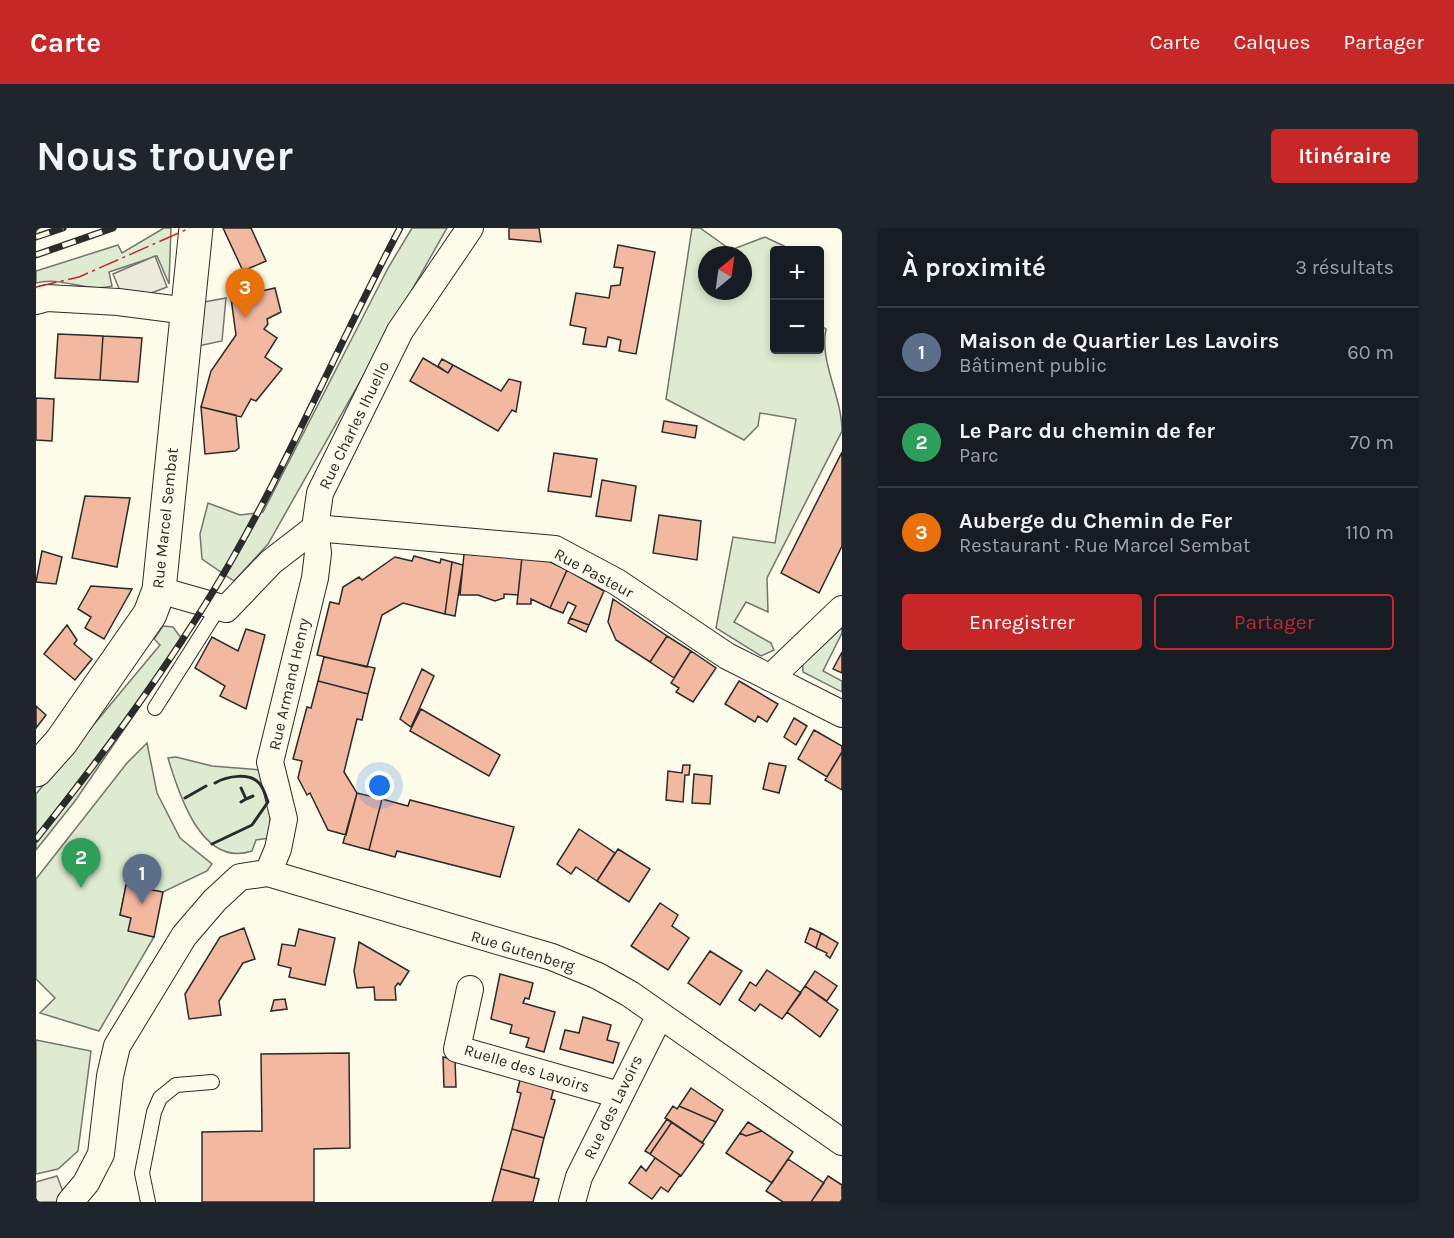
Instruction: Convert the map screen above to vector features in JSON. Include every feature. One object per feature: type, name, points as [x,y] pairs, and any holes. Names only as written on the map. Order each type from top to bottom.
[{"type":"street","name":"Rue Marcel Sembat","points":[[36,770],[61,741],[143,624],[159,591],[196,228]]},
{"type":"street","name":"Rue Charles Ihuello","points":[[315,528],[320,493],[400,331],[470,228]]},
{"type":"street","points":[[36,301],[47,298],[118,302],[188,311]]},
{"type":"street","points":[[159,591],[226,609],[271,562],[315,528]]},
{"type":"street","name":"Rue Pasteur","points":[[315,528],[555,549],[617,582],[727,656],[842,714]]},
{"type":"street","name":"Rue Armand Henry","points":[[267,873],[278,849],[284,819],[270,762],[315,578],[318,553],[315,528]]},
{"type":"street","points":[[770,678],[842,609]]},
{"type":"street","points":[[70,1202],[86,1183],[101,1154],[110,1076],[117,1046],[184,936],[214,900],[240,877],[267,873]]},
{"type":"street","name":"Rue Gutenberg","points":[[267,873],[552,957],[598,976],[660,1015],[842,1142]]},
{"type":"street","name":"Ruelle des Lavoirs","points":[[470,989],[457,1049],[619,1095]]},
{"type":"street","name":"Rue des Lavoirs","points":[[572,1202],[579,1177],[660,1015]]},
{"type":"lane","points":[[155,708],[219,607]]},
{"type":"lane","points":[[148,1202],[142,1173],[154,1112],[160,1098],[176,1085],[212,1082]]},
{"type":"green space","points":[[164,228],[171,228],[169,284],[157,256],[109,272],[112,286],[93,288],[45,281],[36,283],[36,271],[118,245],[122,253]]},
{"type":"green space","points":[[412,228],[447,228],[268,544],[234,581],[202,559],[200,534],[208,503],[240,515],[263,512],[388,268]]},
{"type":"green space","points":[[692,228],[700,228],[725,246],[698,246],[698,300],[752,300],[752,246],[741,246],[765,237],[784,246],[770,246],[770,354],[824,354],[824,328],[826,329],[828,367],[839,405],[842,431],[767,578],[768,612],[746,602],[734,622],[771,643],[774,650],[761,656],[716,628],[733,537],[775,543],[796,419],[760,413],[758,426],[744,440],[666,399]]},
{"type":"green space","points":[[837,625],[842,628],[842,633],[823,671],[842,681],[842,692],[803,672],[802,656]]},
{"type":"green space","points":[[163,626],[173,627],[184,642],[75,801],[36,850],[36,794],[160,645],[154,639]]},
{"type":"green space","points":[[147,743],[157,793],[180,838],[212,864],[207,871],[163,892],[126,885],[120,915],[131,918],[129,931],[154,937],[99,1031],[40,1013],[55,998],[36,979],[36,879],[127,763]]},
{"type":"green space","points":[[176,757],[212,766],[261,770],[271,803],[269,838],[256,840],[252,851],[234,853],[219,849],[206,839],[195,825],[179,791],[168,758]]},
{"type":"green space","points":[[36,1040],[91,1051],[78,1151],[58,1169],[36,1174]]},
{"type":"shaded area","points":[[155,256],[167,287],[125,303],[113,274]]},
{"type":"shaded area","points":[[226,298],[222,341],[184,349],[188,305]]},
{"type":"shaded area","points":[[57,1176],[67,1202],[36,1202],[36,1182]]},
{"type":"building","points":[[223,228],[251,228],[266,261],[243,271]]},
{"type":"building","points":[[509,228],[539,228],[541,242],[509,239]]},
{"type":"building","points":[[618,245],[655,252],[636,354],[619,351],[621,340],[608,337],[606,347],[583,344],[586,328],[570,325],[576,293],[609,298],[611,286],[620,285],[623,268],[614,267]]},
{"type":"building","points":[[275,288],[281,312],[267,319],[268,324],[264,329],[277,338],[265,357],[282,369],[256,401],[251,399],[241,417],[201,407],[211,371],[236,335],[231,298]]},
{"type":"building","points":[[58,334],[103,336],[100,380],[55,378]]},
{"type":"building","points":[[103,336],[142,338],[138,382],[100,380]]},
{"type":"building","points":[[423,358],[448,373],[453,365],[501,391],[509,379],[521,382],[516,412],[512,410],[498,431],[410,381]]},
{"type":"building","points":[[442,359],[453,365],[448,373],[438,366]]},
{"type":"building","points":[[36,398],[54,399],[52,441],[36,440]]},
{"type":"building","points":[[201,407],[236,415],[239,448],[235,451],[205,454]]},
{"type":"building","points":[[664,421],[697,426],[695,438],[662,432]]},
{"type":"building","points":[[842,452],[842,546],[819,593],[781,573]]},
{"type":"building","points":[[554,453],[597,459],[591,497],[548,491]]},
{"type":"building","points":[[602,480],[636,486],[631,521],[596,516]]},
{"type":"building","points":[[85,496],[130,498],[117,567],[72,558]]},
{"type":"building","points":[[659,515],[701,521],[697,560],[653,553]]},
{"type":"building","points":[[42,551],[62,557],[56,584],[36,582]]},
{"type":"building","points":[[464,554],[522,557],[518,595],[504,594],[504,598],[495,601],[478,595],[460,595]]},
{"type":"building","points":[[414,556],[440,563],[441,559],[452,562],[445,614],[403,603],[382,615],[367,667],[317,655],[330,602],[339,604],[343,587],[359,577],[362,580],[395,557],[412,561]]},
{"type":"building","points":[[522,557],[542,558],[567,570],[550,608],[531,599],[531,604],[517,604]]},
{"type":"building","points":[[452,562],[463,565],[455,616],[445,614]]},
{"type":"building","points":[[567,570],[604,591],[589,625],[570,618],[576,606],[568,602],[563,613],[550,608]]},
{"type":"building","points":[[91,586],[132,589],[104,639],[85,628],[91,617],[78,609]]},
{"type":"building","points":[[613,599],[667,636],[650,662],[616,640],[608,622]]},
{"type":"building","points":[[570,618],[589,625],[586,632],[568,623]]},
{"type":"building","points":[[67,625],[77,640],[74,644],[92,659],[75,680],[44,654]]},
{"type":"building","points":[[246,629],[265,635],[246,709],[220,696],[225,686],[195,668],[212,637],[238,651]]},
{"type":"building","points":[[667,636],[691,651],[674,678],[650,662]]},
{"type":"building","points":[[691,651],[716,668],[693,702],[676,692],[679,688],[671,683]]},
{"type":"building","points":[[842,652],[842,673],[833,669]]},
{"type":"building","points":[[324,657],[375,668],[368,694],[318,681]]},
{"type":"building","points":[[422,669],[434,676],[411,727],[400,719]]},
{"type":"building","points":[[318,681],[368,694],[362,720],[357,719],[344,772],[357,793],[346,835],[328,830],[310,793],[307,795],[298,778],[302,761],[293,759],[307,707],[311,708]]},
{"type":"building","points":[[739,681],[778,704],[767,722],[758,716],[755,722],[725,704]]},
{"type":"building","points":[[36,706],[46,715],[36,728]]},
{"type":"building","points":[[421,709],[500,755],[489,776],[410,731]]},
{"type":"building","points":[[794,718],[807,726],[796,745],[784,737]]},
{"type":"building","points":[[814,730],[842,746],[842,752],[827,777],[798,759]]},
{"type":"building","points":[[842,752],[842,790],[825,780]]},
{"type":"building","points":[[769,763],[786,766],[779,793],[763,789]]},
{"type":"building","points":[[683,765],[690,765],[689,775],[685,775],[683,802],[666,800],[668,771],[682,773]]},
{"type":"building","points":[[694,774],[712,776],[710,804],[692,803]]},
{"type":"building","points":[[357,793],[382,799],[369,850],[343,843]]},
{"type":"building","points":[[382,799],[408,806],[410,800],[514,827],[500,877],[397,851],[395,857],[369,850]]},
{"type":"building","points":[[579,829],[615,853],[597,881],[576,867],[571,874],[557,864]]},
{"type":"building","points":[[618,849],[650,869],[629,902],[597,881]]},
{"type":"building","points":[[126,885],[163,892],[154,937],[128,931],[131,918],[120,915]]},
{"type":"building","points":[[660,903],[678,915],[672,926],[689,938],[668,970],[631,946]]},
{"type":"building","points":[[244,928],[255,959],[243,963],[219,1001],[221,1015],[189,1019],[185,994],[220,937]]},
{"type":"building","points":[[810,928],[821,933],[816,948],[805,942]]},
{"type":"building","points":[[299,929],[335,938],[325,985],[289,977],[291,968],[278,965],[282,944],[295,946]]},
{"type":"building","points":[[821,933],[838,943],[830,958],[826,955],[827,953],[816,948]]},
{"type":"building","points":[[359,942],[409,971],[400,985],[398,983],[395,987],[396,1000],[375,1000],[374,987],[357,988],[354,971]]},
{"type":"building","points":[[710,951],[742,971],[720,1005],[688,983]]},
{"type":"building","points":[[767,970],[801,993],[782,1019],[760,1004],[755,1011],[739,1000],[750,982],[756,986]]},
{"type":"building","points":[[815,971],[837,986],[827,1001],[805,986]]},
{"type":"building","points":[[500,974],[533,983],[529,999],[525,998],[523,1003],[555,1012],[544,1052],[526,1047],[529,1038],[510,1033],[512,1025],[491,1019]]},
{"type":"building","points":[[805,986],[838,1010],[820,1037],[787,1012]]},
{"type":"building","points":[[285,999],[287,1009],[271,1011],[274,1000]]},
{"type":"building","points":[[583,1017],[611,1025],[607,1040],[619,1043],[613,1063],[560,1049],[565,1030],[579,1033]]},
{"type":"building","points":[[349,1053],[350,1148],[314,1149],[314,1202],[202,1202],[202,1132],[262,1131],[261,1054]]},
{"type":"building","points":[[443,1057],[455,1060],[456,1087],[444,1087]]},
{"type":"building","points":[[521,1076],[555,1084],[551,1099],[555,1100],[544,1138],[512,1129],[521,1093],[517,1092]]},
{"type":"building","points":[[691,1088],[723,1110],[716,1122],[679,1106]]},
{"type":"building","points":[[673,1106],[677,1109],[679,1106],[716,1122],[702,1143],[665,1118]]},
{"type":"building","points":[[667,1119],[672,1122],[650,1154],[645,1151]]},
{"type":"building","points":[[672,1122],[704,1144],[681,1176],[650,1154]]},
{"type":"building","points":[[748,1122],[762,1131],[746,1136],[740,1133]]},
{"type":"building","points":[[512,1129],[544,1138],[534,1178],[501,1169]]},
{"type":"building","points":[[762,1131],[793,1152],[772,1183],[726,1153],[740,1133],[746,1136]]},
{"type":"building","points":[[655,1158],[680,1175],[668,1192],[661,1187],[652,1199],[629,1183],[641,1166],[646,1171]]},
{"type":"building","points":[[788,1159],[824,1183],[811,1202],[783,1202],[766,1191]]},
{"type":"building","points":[[501,1169],[539,1179],[533,1202],[492,1202]]},
{"type":"building","points":[[828,1176],[842,1185],[842,1202],[811,1202]]},
{"type":"railway","points":[[36,237],[63,228]]},
{"type":"railway","points":[[36,255],[113,228]]},
{"type":"railway","points":[[36,839],[124,724],[166,664],[233,558],[400,228]]},
{"type":"wall","points":[[212,844],[252,825],[268,802],[256,780],[232,777],[215,783]]},
{"type":"wall","points":[[185,798],[206,786]]},
{"type":"wall","points":[[241,788],[246,799],[253,796]]},
{"type":"wall","points":[[241,802],[246,799]]},
{"type":"power","points":[[36,287],[79,277],[190,228]]},
{"type":"place","name":"Auberge du Chemin de Fer","points":[[245,318]]},
{"type":"place","name":"Le Parc du chemin de fer","points":[[81,888]]},
{"type":"place","name":"Maison de Quartier Les Lavoirs","points":[[142,904]]}]
